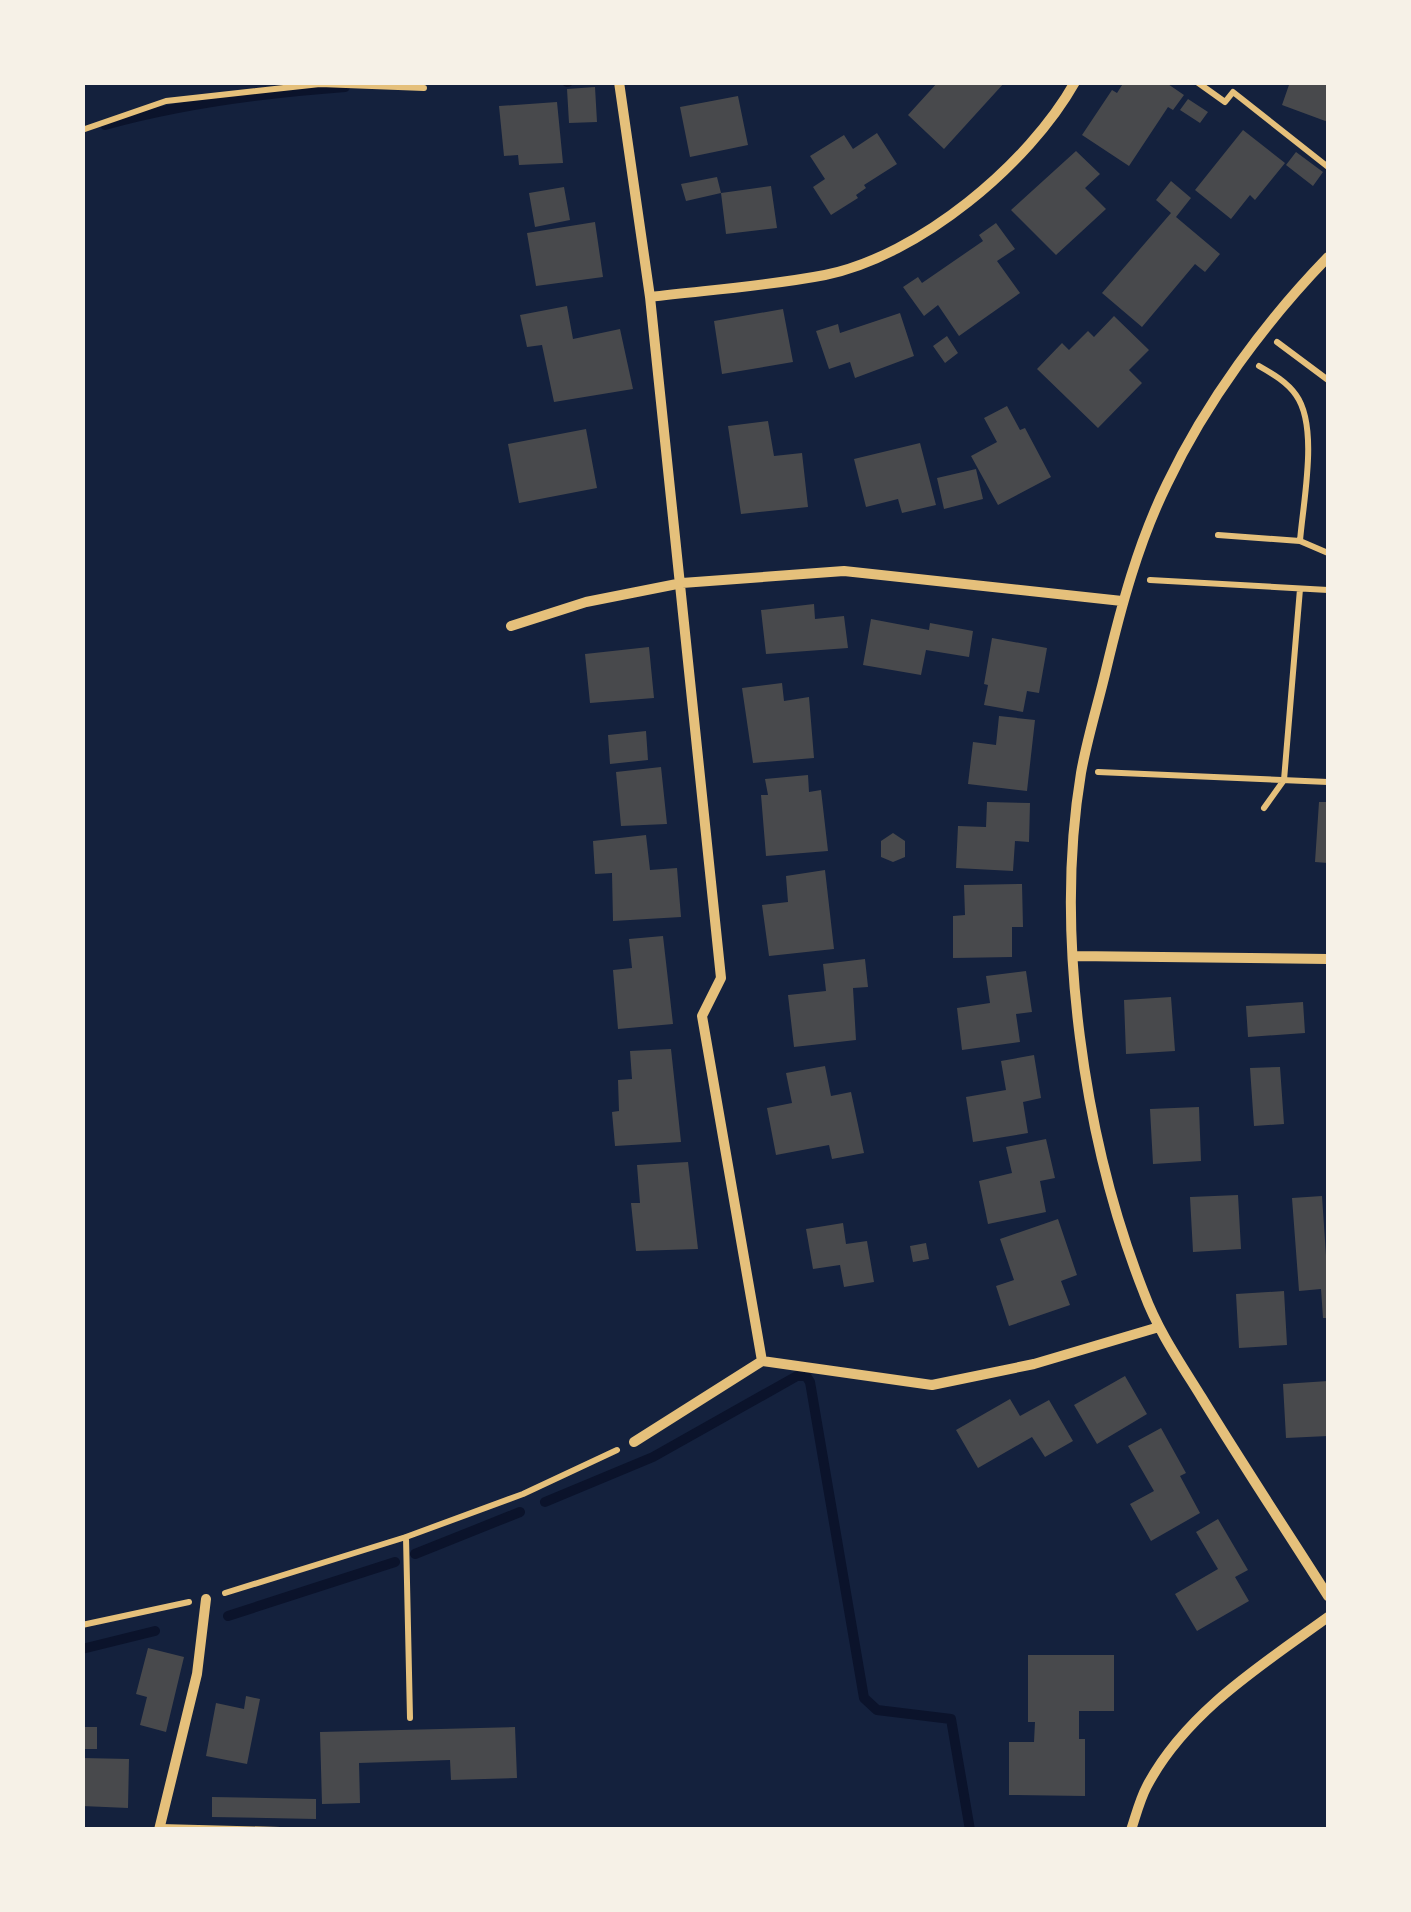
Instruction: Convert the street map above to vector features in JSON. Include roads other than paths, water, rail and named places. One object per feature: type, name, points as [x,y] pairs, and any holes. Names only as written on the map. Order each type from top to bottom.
[{"type":"street","points":[[618,82],[650,297],[721,978],[702,1016],[762,1361]]},
{"type":"street","points":[[650,297],[828,274],[877,257],[926,231],[984,190],[1042,131],[1075,82]]},
{"type":"street","points":[[1328,257],[1264,332],[1208,411],[1166,484],[1122,601],[1082,771],[1073,886],[1080,1028],[1094,1124],[1110,1192],[1144,1293],[1158,1326],[1328,1596]]},
{"type":"street","points":[[511,626],[586,602],[682,583],[844,571],[1122,601]]},
{"type":"street","points":[[1074,956],[1328,958]]},
{"type":"street","points":[[634,1442],[762,1361],[932,1385],[1034,1364],[1158,1326]]},
{"type":"street","points":[[160,1828],[197,1674],[206,1599]]},
{"type":"street","points":[[1131,1830],[1146,1788],[1169,1750],[1207,1710],[1328,1617]]},
{"type":"lane","points":[[160,1828],[280,1830]]},
{"type":"waterway","points":[[377,84],[401,82]]},
{"type":"waterway","points":[[105,125],[224,100],[345,87]]},
{"type":"waterway","points":[[545,1502],[653,1457],[797,1376],[806,1376],[864,1698],[877,1710],[951,1719],[970,1830]]},
{"type":"waterway","points":[[415,1554],[520,1512]]},
{"type":"waterway","points":[[228,1616],[395,1562]]},
{"type":"waterway","points":[[82,1649],[155,1631]]}]
